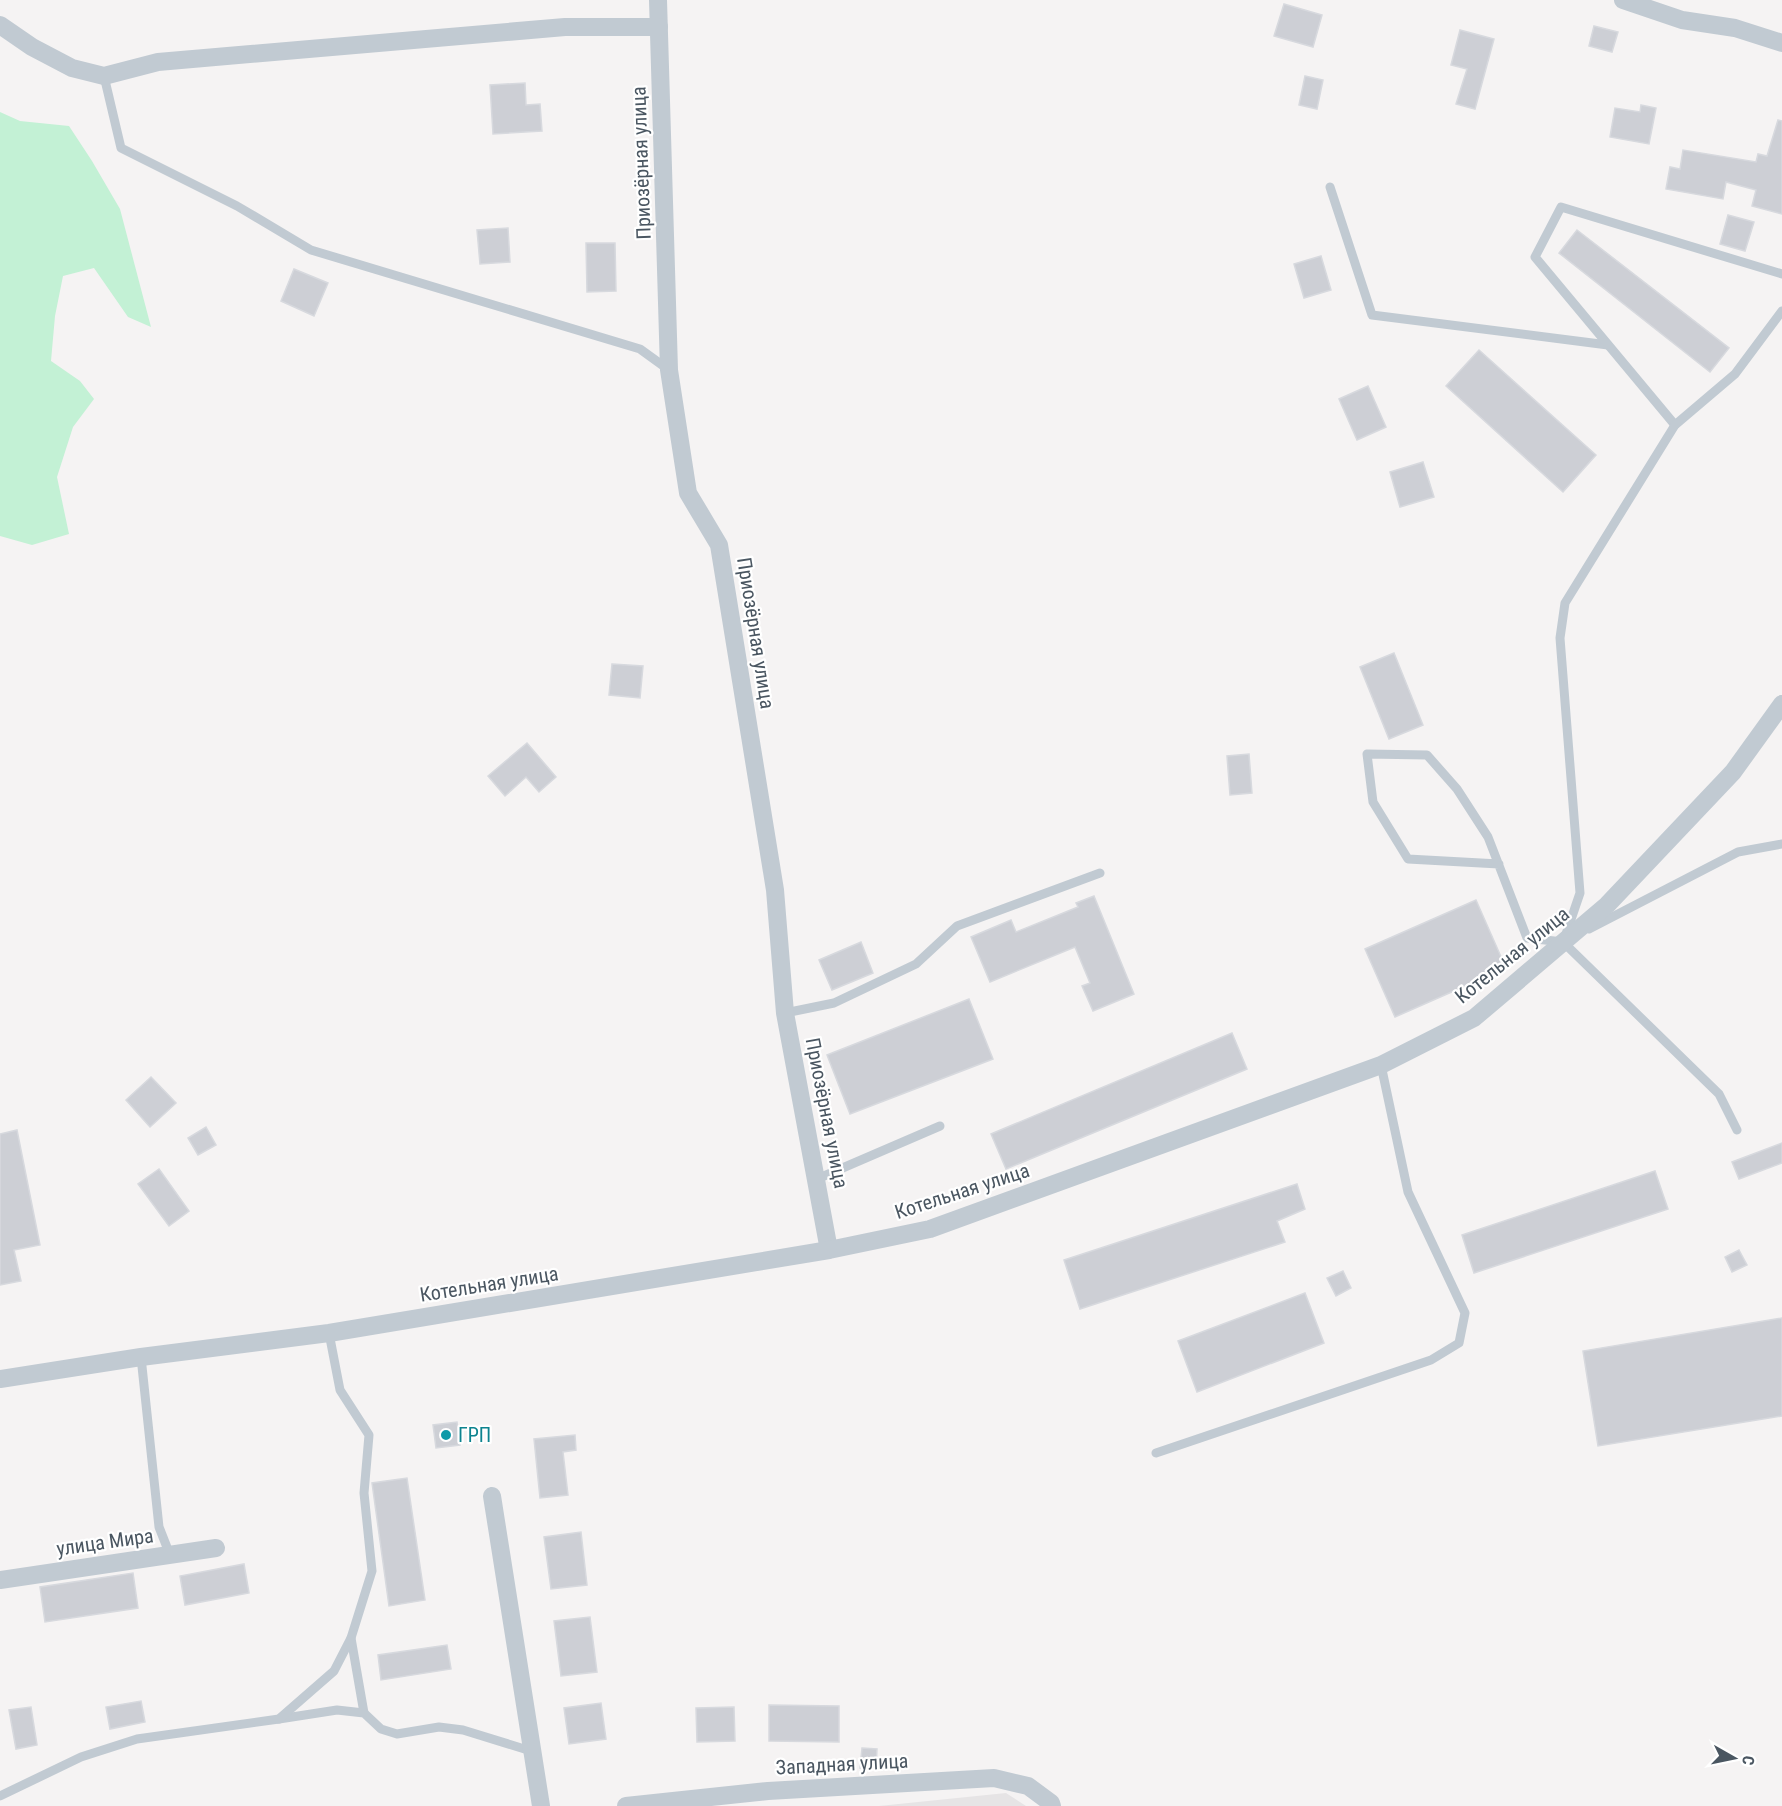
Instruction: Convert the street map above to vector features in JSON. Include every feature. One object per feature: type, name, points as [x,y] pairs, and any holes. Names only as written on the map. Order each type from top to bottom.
[{"type":"street","name":"Приозёрная улица","points":[[658,0],[669,370],[688,493],[719,545],[775,890],[785,1013],[829,1250]]},
{"type":"street","points":[[1623,0],[1682,20],[1736,28],[1782,43]]},
{"type":"street","points":[[0,25],[32,47],[72,68],[104,76],[158,62],[542,28],[659,27]]},
{"type":"street","name":"Котельная улица","points":[[0,1379],[141,1357],[329,1334],[829,1250],[930,1229],[1381,1065],[1474,1018],[1607,905],[1733,772],[1782,704]]},
{"type":"street","points":[[492,1496],[541,1806]]},
{"type":"street","name":"улица Мира","points":[[0,1580],[216,1548]]},
{"type":"street","name":"Западная улица","points":[[626,1806],[768,1791],[994,1778],[1028,1786],[1052,1806]]},
{"type":"lane","points":[[104,76],[121,148],[237,206],[312,250],[640,348],[669,370]]},
{"type":"lane","points":[[1330,187],[1372,315],[1608,345]]},
{"type":"lane","points":[[1675,425],[1535,257],[1561,207],[1782,273]]},
{"type":"lane","points":[[1563,942],[1580,892],[1560,638],[1565,603],[1675,425],[1735,374],[1782,311]]},
{"type":"lane","points":[[1499,864],[1408,859],[1373,802],[1367,754],[1427,755],[1464,799],[1488,837],[1499,864],[1527,938],[1563,942],[1738,852],[1782,844]]},
{"type":"lane","points":[[785,1013],[834,1003],[916,964],[957,926],[1100,873]]},
{"type":"lane","points":[[1563,942],[1719,1094],[1737,1130]]},
{"type":"lane","points":[[1156,1453],[1431,1360],[1459,1343],[1465,1313],[1408,1192],[1381,1065]]},
{"type":"lane","points":[[817,1179],[940,1126]]},
{"type":"lane","points":[[279,1719],[334,1671],[351,1638],[372,1571],[364,1494],[369,1435],[340,1390],[329,1334]]},
{"type":"lane","points":[[141,1357],[159,1527],[170,1555]]},
{"type":"lane","points":[[351,1638],[364,1713],[381,1729],[397,1734],[439,1727],[464,1730],[531,1751]]},
{"type":"lane","points":[[0,1797],[81,1757],[138,1739],[337,1710],[364,1713]]},
{"type":"shaded area","points":[[1006,1793],[1026,1806],[879,1806]]},
{"type":"green space","points":[[0,112],[20,121],[69,126],[120,209],[151,327],[128,317],[94,268],[63,276],[55,316],[51,361],[80,381],[94,399],[73,427],[57,477],[69,534],[32,545],[0,536]]},
{"type":"building","points":[[1284,4],[1322,15],[1313,47],[1274,36]]},
{"type":"building","points":[[1594,26],[1618,32],[1612,52],[1589,46]]},
{"type":"building","points":[[1460,30],[1494,39],[1475,109],[1456,104],[1467,69],[1451,65]]},
{"type":"building","points":[[1305,76],[1323,80],[1317,109],[1299,105]]},
{"type":"building","points":[[525,83],[526,105],[540,104],[542,131],[493,134],[490,85]]},
{"type":"building","points":[[1641,105],[1656,108],[1649,144],[1610,137],[1615,108],[1640,112]]},
{"type":"building","points":[[1778,120],[1782,121],[1782,214],[1752,206],[1756,190],[1726,182],[1723,199],[1666,189],[1670,167],[1680,169],[1683,150],[1756,162],[1758,154],[1767,156]]},
{"type":"building","points":[[1728,215],[1754,222],[1745,251],[1720,244]]},
{"type":"building","points":[[508,228],[510,262],[480,264],[477,230]]},
{"type":"building","points":[[1577,230],[1729,348],[1710,372],[1559,253]]},
{"type":"building","points":[[586,243],[615,243],[616,291],[587,292]]},
{"type":"building","points":[[1321,256],[1331,290],[1304,298],[1294,264]]},
{"type":"building","points":[[294,269],[328,283],[314,316],[281,301]]},
{"type":"building","points":[[1479,350],[1596,455],[1563,492],[1446,386]]},
{"type":"building","points":[[1368,386],[1386,427],[1357,440],[1339,399]]},
{"type":"building","points":[[1423,462],[1434,497],[1400,507],[1390,472]]},
{"type":"building","points":[[1394,653],[1423,725],[1389,739],[1360,667]]},
{"type":"building","points":[[612,664],[643,666],[640,698],[609,695]]},
{"type":"building","points":[[527,743],[556,777],[539,792],[526,777],[505,796],[488,776]]},
{"type":"building","points":[[1249,754],[1252,793],[1230,795],[1227,756]]},
{"type":"building","points":[[1094,896],[1134,994],[1093,1011],[1082,986],[1090,983],[1075,947],[990,982],[971,937],[1011,920],[1016,932],[1078,907],[1076,903]]},
{"type":"building","points":[[1476,900],[1506,968],[1395,1017],[1365,949]]},
{"type":"building","points":[[861,942],[873,973],[832,990],[819,960]]},
{"type":"building","points":[[969,999],[993,1059],[850,1114],[827,1055]]},
{"type":"building","points":[[1232,1033],[1247,1069],[1006,1169],[991,1134]]},
{"type":"building","points":[[151,1077],[176,1103],[150,1127],[126,1100]]},
{"type":"building","points":[[206,1127],[216,1145],[198,1155],[188,1138]]},
{"type":"building","points":[[17,1130],[40,1245],[14,1250],[21,1281],[0,1285],[0,1134]]},
{"type":"building","points":[[1782,1143],[1782,1163],[1739,1179],[1732,1162]]},
{"type":"building","points":[[159,1169],[189,1211],[169,1226],[138,1184]]},
{"type":"building","points":[[1655,1171],[1668,1209],[1474,1273],[1462,1235]]},
{"type":"building","points":[[1297,1184],[1305,1209],[1277,1221],[1285,1242],[1080,1309],[1064,1260]]},
{"type":"building","points":[[1739,1250],[1747,1265],[1732,1272],[1725,1257]]},
{"type":"building","points":[[1343,1271],[1351,1288],[1336,1296],[1327,1278]]},
{"type":"building","points":[[1305,1293],[1324,1343],[1197,1392],[1178,1341]]},
{"type":"building","points":[[1782,1318],[1782,1416],[1598,1446],[1583,1351]]},
{"type":"building","name":"ГРП","points":[[457,1422],[460,1445],[436,1448],[433,1425]]},
{"type":"building","points":[[575,1435],[576,1450],[563,1452],[568,1495],[540,1498],[534,1439]]},
{"type":"building","points":[[407,1478],[425,1600],[389,1606],[372,1483]]},
{"type":"building","points":[[581,1532],[587,1585],[551,1589],[544,1537]]},
{"type":"building","points":[[244,1564],[249,1593],[185,1605],[180,1576]]},
{"type":"building","points":[[133,1573],[138,1608],[45,1622],[40,1587]]},
{"type":"building","points":[[590,1617],[597,1672],[561,1676],[554,1621]]},
{"type":"building","points":[[447,1645],[451,1669],[381,1680],[378,1655]]},
{"type":"building","points":[[141,1701],[145,1722],[110,1729],[106,1707]]},
{"type":"building","points":[[601,1703],[606,1739],[569,1744],[564,1708]]},
{"type":"building","points":[[769,1705],[839,1706],[839,1742],[769,1741]]},
{"type":"building","points":[[31,1707],[37,1745],[16,1749],[9,1710]]},
{"type":"building","points":[[734,1707],[735,1741],[697,1742],[696,1708]]},
{"type":"building","points":[[862,1748],[877,1749],[876,1769],[860,1768]]},
{"type":"place","name":"ГРП","points":[[446,1435]]}]
